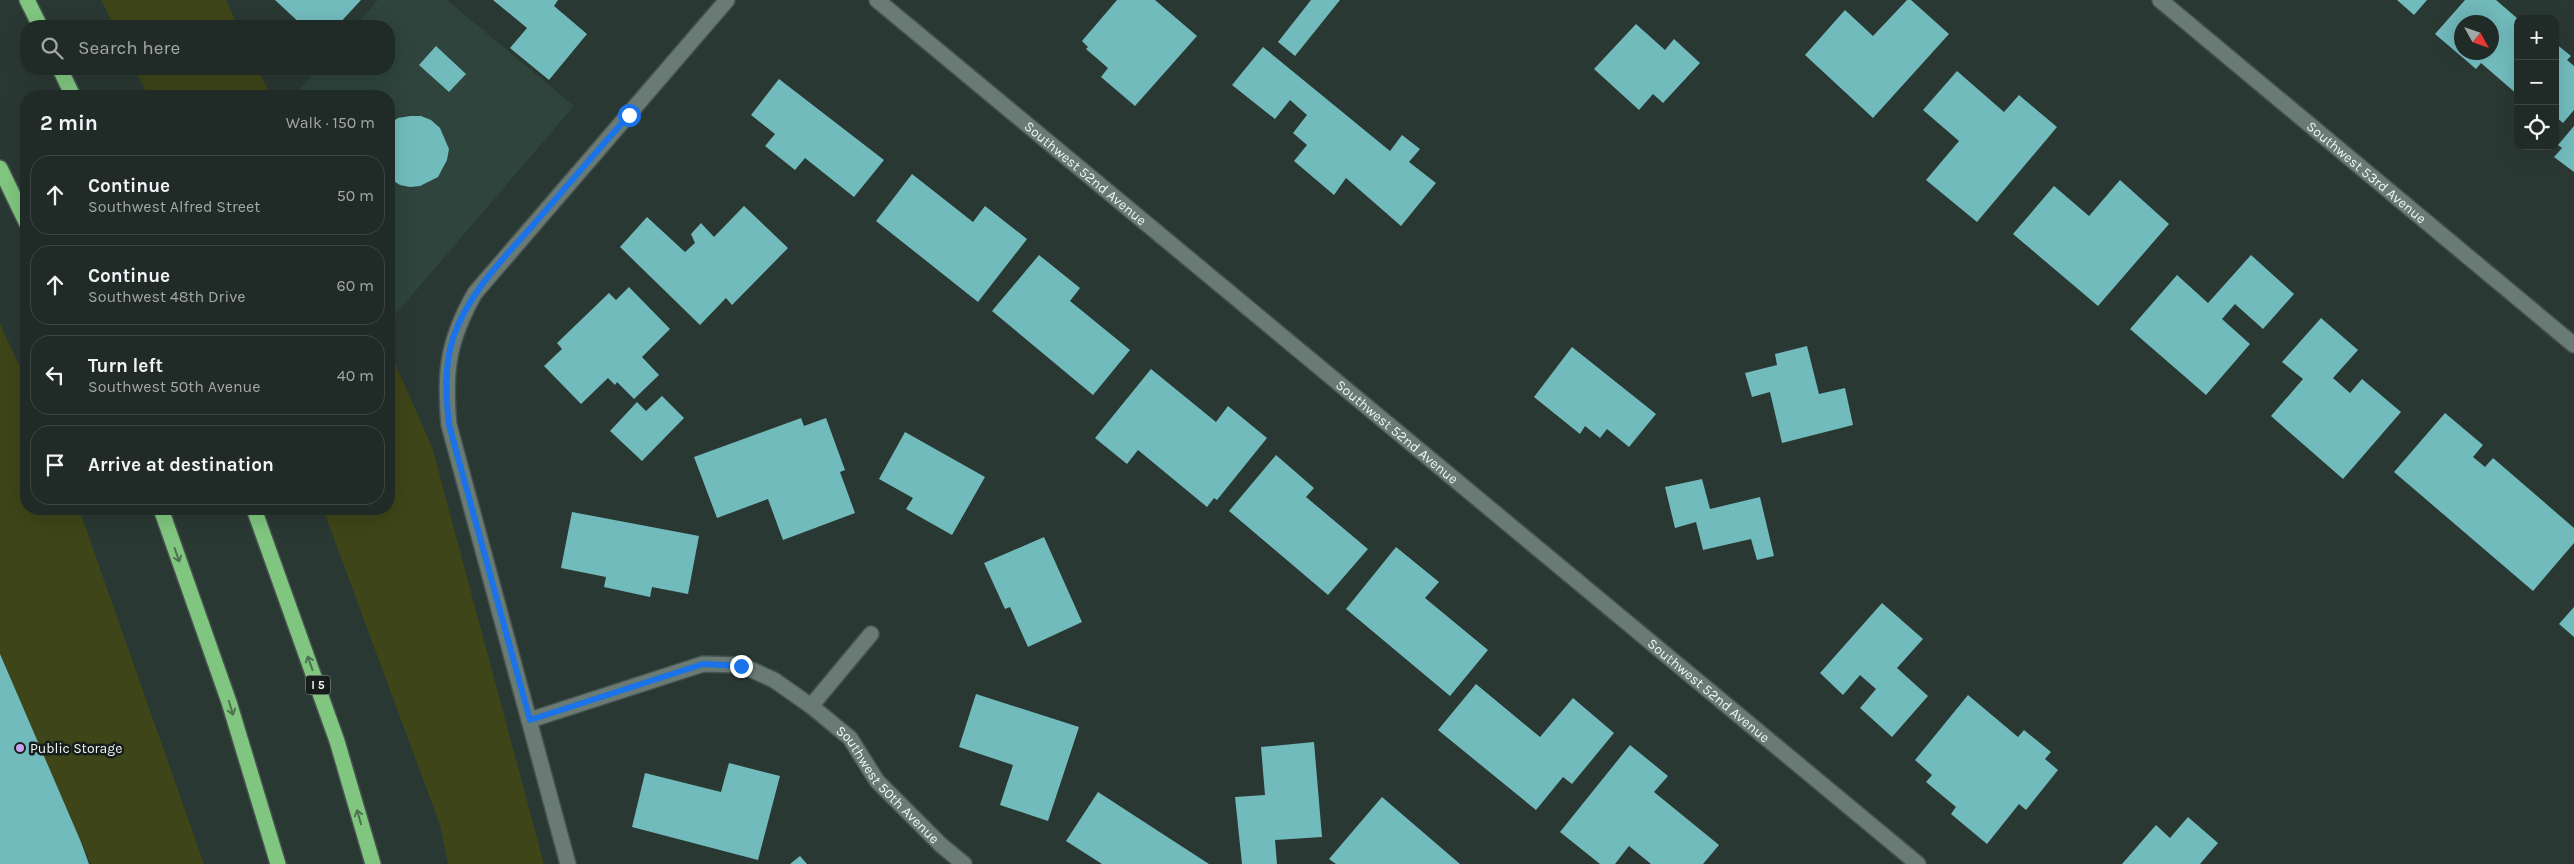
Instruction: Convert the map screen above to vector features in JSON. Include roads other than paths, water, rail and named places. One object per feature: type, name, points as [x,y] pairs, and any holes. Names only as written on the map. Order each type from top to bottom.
[{"type":"highway","points":[[27,0],[37,20]]},
{"type":"highway","points":[[63,75],[70,90]]},
{"type":"highway","points":[[0,168],[20,210]]},
{"type":"highway","points":[[163,515],[229,702],[278,864]]},
{"type":"highway","name":"I 5","points":[[256,515],[337,741],[373,864]]},
{"type":"street","points":[[568,864],[449,425],[446,388],[448,359],[461,318],[475,293],[727,0]]},
{"type":"street","name":"Southwest 52nd Avenue","points":[[877,0],[1918,864]]},
{"type":"street","name":"Southwest 53rd Avenue","points":[[2160,0],[2574,345]]},
{"type":"street","points":[[811,706],[870,634]]},
{"type":"street","name":"Southwest 50th Avenue","points":[[530,720],[703,664],[741,666],[774,680],[811,706],[850,738],[877,781],[941,845],[964,864]]},
{"type":"place","name":"Public Storage","points":[[20,748]]}]
